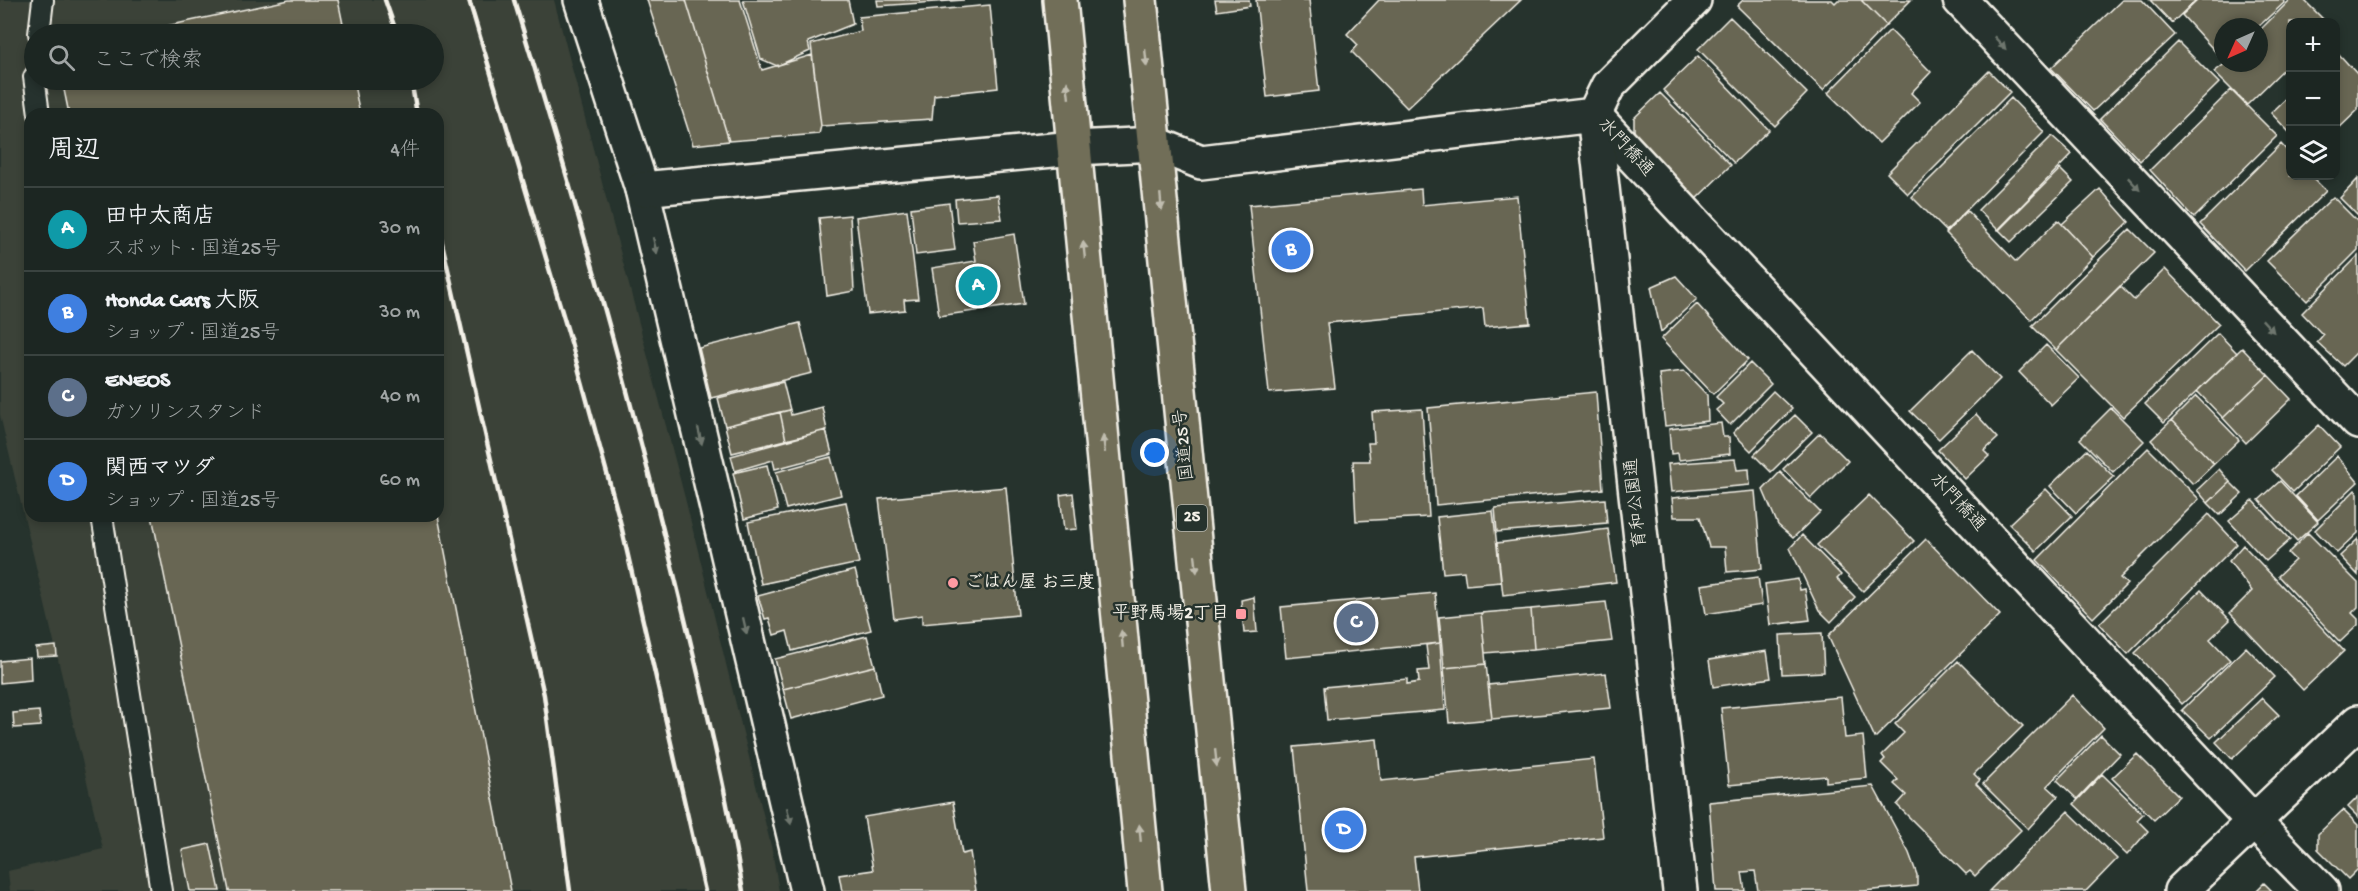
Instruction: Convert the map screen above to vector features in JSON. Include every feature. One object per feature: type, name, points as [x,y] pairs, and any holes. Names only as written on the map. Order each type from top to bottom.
[{"type":"highway","points":[[1060,0],[1145,891]]},
{"type":"highway","name":"国道25号","points":[[1140,0],[1229,891]]},
{"type":"street","points":[[581,0],[642,189],[807,891]]},
{"type":"street","points":[[642,189],[1074,148],[1155,144],[1201,162],[1594,115],[1608,86],[1694,0]]},
{"type":"street","points":[[1960,0],[2358,422]]},
{"type":"street","name":"水門橋通","points":[[1594,115],[2322,891]]},
{"type":"street","name":"育和公園通","points":[[1594,115],[1680,891]]},
{"type":"street","points":[[2181,891],[2358,722]]},
{"type":"lane","points":[[40,24],[43,0]]},
{"type":"lane","points":[[36,90],[38,108]]},
{"type":"lane","points":[[103,522],[161,891]]},
{"type":"shaded area","points":[[0,0],[554,0],[685,498],[772,850],[779,891],[10,891],[8,871],[103,849],[25,522],[444,522],[444,108],[24,108],[24,516],[0,415]]},
{"type":"building","points":[[289,0],[338,0],[343,24],[176,24]]},
{"type":"building","points":[[647,0],[686,0],[729,141],[693,145]]},
{"type":"building","points":[[686,0],[740,0],[762,70],[812,55],[821,126],[819,134],[729,141]]},
{"type":"building","points":[[743,0],[848,0],[853,24],[808,42],[810,51],[777,66],[761,59]]},
{"type":"building","points":[[877,0],[964,0],[878,6]]},
{"type":"building","points":[[1215,0],[1249,0],[1250,6],[1217,11]]},
{"type":"building","points":[[1256,0],[1309,0],[1319,91],[1267,97]]},
{"type":"building","points":[[1379,0],[1521,0],[1407,108],[1352,52],[1358,45],[1347,34]]},
{"type":"building","points":[[1743,0],[1832,0],[1835,3],[1838,0],[1861,0],[1886,25],[1823,90],[1737,6]]},
{"type":"building","points":[[1861,0],[1911,0],[1886,25]]},
{"type":"building","points":[[2122,0],[2142,0],[2175,35],[2093,111],[2051,68]]},
{"type":"building","points":[[2150,0],[2196,0],[2172,23]]},
{"type":"building","points":[[2198,0],[2283,0],[2285,2],[2268,18],[2214,18],[2214,50],[2182,15]]},
{"type":"building","points":[[2290,0],[2304,0],[2322,18],[2286,18],[2286,67],[2247,105],[2214,72],[2268,72],[2268,22]]},
{"type":"building","points":[[990,5],[998,88],[934,95],[932,119],[821,126],[811,44],[861,31],[859,17]]},
{"type":"building","points":[[1730,17],[1807,93],[1775,126],[1698,49]]},
{"type":"building","points":[[1890,30],[1931,72],[1911,93],[1920,102],[1879,143],[1828,93]]},
{"type":"building","points":[[2178,42],[2219,83],[2140,161],[2100,119]]},
{"type":"building","points":[[2340,55],[2358,75],[2358,110],[2340,127]]},
{"type":"building","points":[[1698,56],[1769,130],[1734,163],[1663,90]]},
{"type":"building","points":[[1989,71],[2010,92],[1908,194],[1887,173]]},
{"type":"building","points":[[64,90],[355,90],[359,108],[68,108]]},
{"type":"building","points":[[2231,90],[2277,136],[2194,218],[2150,170]]},
{"type":"building","points":[[1660,93],[1731,165],[1695,200],[1634,138],[1634,118]]},
{"type":"building","points":[[2011,98],[2044,132],[1946,231],[1912,197]]},
{"type":"building","points":[[2286,99],[2286,129],[2271,113]]},
{"type":"building","points":[[2052,136],[2072,154],[1998,230],[1978,210]]},
{"type":"building","points":[[2281,144],[2286,150],[2286,180],[2315,180],[2326,191],[2245,271],[2200,224]]},
{"type":"building","points":[[2060,169],[2073,182],[2011,242],[1999,230]]},
{"type":"building","points":[[2358,179],[2358,216],[2340,198]]},
{"type":"building","points":[[1421,189],[1422,205],[1517,196],[1530,323],[1485,327],[1483,308],[1327,323],[1335,388],[1269,393],[1249,205]]},
{"type":"building","points":[[2100,189],[2129,222],[2093,257],[2062,224]]},
{"type":"building","points":[[998,195],[1002,219],[957,222],[955,199]]},
{"type":"building","points":[[2333,197],[2358,222],[2358,250],[2307,301],[2267,261]]},
{"type":"building","points":[[949,203],[955,250],[916,255],[911,208]]},
{"type":"building","points":[[907,210],[918,299],[904,300],[905,310],[868,314],[856,217]]},
{"type":"building","points":[[1967,211],[2016,262],[2058,220],[2093,257],[2031,320],[1946,233]]},
{"type":"building","points":[[850,215],[854,291],[827,296],[819,218]]},
{"type":"building","points":[[2130,229],[2154,253],[2056,350],[2032,326]]},
{"type":"building","points":[[1014,234],[1024,304],[939,316],[932,268],[976,261],[973,241]]},
{"type":"building","points":[[2358,256],[2358,351],[2343,366],[2317,342],[2323,335],[2302,313]]},
{"type":"building","points":[[2165,269],[2219,324],[2123,417],[2056,350],[2120,286],[2134,300]]},
{"type":"building","points":[[1676,276],[1697,299],[1661,332],[1651,287]]},
{"type":"building","points":[[1697,304],[1748,360],[1713,394],[1661,339]]},
{"type":"building","points":[[800,323],[812,373],[711,398],[699,348]]},
{"type":"building","points":[[2218,333],[2237,353],[2164,423],[2145,404]]},
{"type":"building","points":[[2046,345],[2079,378],[2051,405],[2019,372]]},
{"type":"building","points":[[2242,348],[2268,375],[2223,418],[2197,391]]},
{"type":"building","points":[[1972,350],[2000,379],[1939,439],[1910,411]]},
{"type":"building","points":[[1750,363],[1771,384],[1730,425],[1716,410],[1723,404],[1716,397]]},
{"type":"building","points":[[1684,371],[1707,395],[1708,421],[1665,426],[1659,374]]},
{"type":"building","points":[[2268,375],[2291,399],[2246,443],[2223,418]]},
{"type":"building","points":[[783,382],[790,410],[725,426],[718,398]]},
{"type":"building","points":[[1773,391],[1792,409],[1751,451],[1733,433]]},
{"type":"building","points":[[1596,392],[1603,489],[1436,505],[1428,408]]},
{"type":"building","points":[[2196,396],[2239,440],[2214,464],[2172,420]]},
{"type":"building","points":[[822,407],[827,430],[786,440],[780,412],[790,410],[791,415]]},
{"type":"building","points":[[2111,408],[2144,441],[2113,472],[2080,439]]},
{"type":"building","points":[[1422,409],[1429,517],[1356,521],[1353,461],[1370,461],[1368,443],[1374,443],[1372,412]]},
{"type":"building","points":[[780,412],[786,440],[732,453],[725,426]]},
{"type":"building","points":[[1976,414],[1998,438],[1984,451],[1989,456],[1965,479],[1938,450]]},
{"type":"building","points":[[1795,415],[1812,432],[1771,472],[1754,455]]},
{"type":"building","points":[[2172,420],[2214,464],[2193,484],[2151,440]]},
{"type":"building","points":[[1721,423],[1723,437],[1729,437],[1730,454],[1679,460],[1678,453],[1671,454],[1669,429]]},
{"type":"building","points":[[2319,425],[2340,447],[2293,492],[2272,470]]},
{"type":"building","points":[[826,430],[832,454],[775,469],[773,460],[735,471],[731,456]]},
{"type":"building","points":[[1820,433],[1848,461],[1811,498],[1783,469]]},
{"type":"building","points":[[2148,448],[2199,499],[2120,578],[2127,584],[2093,618],[2037,560]]},
{"type":"building","points":[[2087,450],[2114,477],[2076,513],[2050,486]]},
{"type":"building","points":[[2337,456],[2358,482],[2318,520],[2296,496]]},
{"type":"building","points":[[831,457],[841,495],[786,509],[776,472]]},
{"type":"building","points":[[1735,459],[1737,470],[1749,469],[1750,485],[1671,492],[1668,464]]},
{"type":"building","points":[[767,465],[778,510],[744,519],[733,473]]},
{"type":"building","points":[[2219,469],[2230,482],[2208,503],[2197,490]]},
{"type":"building","points":[[1780,472],[1820,512],[1793,538],[1778,525],[1763,490]]},
{"type":"building","points":[[2280,481],[2318,522],[2297,541],[2259,500]]},
{"type":"building","points":[[2230,482],[2242,494],[2220,515],[2208,503]]},
{"type":"building","points":[[1006,487],[1018,615],[922,624],[922,615],[894,619],[879,499]]},
{"type":"building","points":[[2046,489],[2072,516],[2036,551],[2009,524]]},
{"type":"building","points":[[2355,490],[2358,493],[2358,533],[2337,553],[2315,530]]},
{"type":"building","points":[[1755,491],[1762,569],[1727,572],[1725,547],[1709,547],[1700,517],[1674,517],[1672,498]]},
{"type":"building","points":[[1073,493],[1077,529],[1064,530],[1060,495]]},
{"type":"building","points":[[1869,495],[1914,541],[1863,591],[1817,545]]},
{"type":"building","points":[[1605,499],[1607,523],[1497,532],[1495,508]]},
{"type":"building","points":[[2253,500],[2290,540],[2266,561],[2229,521]]},
{"type":"building","points":[[846,502],[859,563],[761,584],[748,522]]},
{"type":"building","points":[[1493,511],[1501,582],[1466,585],[1464,571],[1443,573],[1437,517]]},
{"type":"building","points":[[2209,514],[2237,544],[2128,654],[2099,624]]},
{"type":"building","points":[[153,522],[439,522],[511,891],[229,891]]},
{"type":"building","points":[[1608,529],[1616,582],[1503,595],[1497,543]]},
{"type":"building","points":[[2308,533],[2358,583],[2358,607],[2352,613],[2358,619],[2358,625],[2340,642],[2278,576],[2295,560],[2288,553]]},
{"type":"building","points":[[1802,535],[1841,575],[1837,579],[1855,597],[1831,622],[1819,610],[1790,548]]},
{"type":"building","points":[[1926,539],[2000,615],[1875,738],[1828,636]]},
{"type":"building","points":[[2358,539],[2358,575],[2340,556]]},
{"type":"building","points":[[2243,545],[2344,651],[2303,690],[2230,613],[2252,591],[2229,561]]},
{"type":"building","points":[[855,570],[871,630],[792,651],[787,631],[774,635],[769,618],[765,619],[758,596]]},
{"type":"building","points":[[1758,577],[1762,605],[1706,614],[1701,585]]},
{"type":"building","points":[[1798,579],[1800,590],[1805,589],[1810,620],[1770,625],[1765,584]]},
{"type":"building","points":[[2201,590],[2230,620],[2210,639],[2230,660],[2182,704],[2135,653]]},
{"type":"building","points":[[1435,593],[1440,643],[1286,658],[1281,607]]},
{"type":"building","points":[[1254,597],[1257,632],[1244,633],[1241,600]]},
{"type":"building","points":[[1606,602],[1612,641],[1534,649],[1531,609]]},
{"type":"building","points":[[1531,609],[1534,649],[1485,653],[1481,613]]},
{"type":"building","points":[[1481,613],[1486,664],[1444,668],[1439,617]]},
{"type":"building","points":[[1822,633],[1824,672],[1782,674],[1780,635]]},
{"type":"building","points":[[867,636],[875,666],[783,689],[775,659]]},
{"type":"building","points":[[1440,643],[1445,710],[1327,720],[1324,687],[1407,679],[1407,684],[1419,682],[1418,671],[1429,670],[1426,645]]},
{"type":"building","points":[[56,646],[57,656],[37,657],[36,648]]},
{"type":"building","points":[[2246,647],[2275,677],[2211,738],[2182,710]]},
{"type":"building","points":[[1767,651],[1771,678],[1713,687],[1709,660]]},
{"type":"building","points":[[30,658],[31,680],[0,683],[0,661]]},
{"type":"building","points":[[1958,661],[2023,726],[1974,774],[1980,780],[1976,784],[2021,830],[1975,876],[1970,871],[1966,874],[1897,805],[1906,795],[1894,784],[1898,780],[1881,763],[1885,759],[1882,755],[1904,733],[1895,724]]},
{"type":"building","points":[[1486,664],[1492,719],[1449,723],[1444,668]]},
{"type":"building","points":[[875,666],[882,695],[791,719],[783,689]]},
{"type":"building","points":[[1606,673],[1611,708],[1492,719],[1488,685]]},
{"type":"building","points":[[2072,695],[2104,728],[2047,786],[2058,796],[2028,829],[1983,784]]},
{"type":"building","points":[[1841,697],[1845,738],[1863,736],[1867,778],[1826,782],[1826,776],[1729,785],[1721,708]]},
{"type":"building","points":[[2262,698],[2279,715],[2232,759],[2216,742]]},
{"type":"building","points":[[39,711],[41,726],[14,728],[13,713]]},
{"type":"building","points":[[2101,735],[2120,754],[2077,799],[2057,780]]},
{"type":"building","points":[[1377,739],[1381,781],[1594,759],[1603,837],[1414,857],[1418,891],[1308,891],[1294,747]]},
{"type":"building","points":[[2137,754],[2179,796],[2154,820],[2112,778]]},
{"type":"building","points":[[2102,774],[2143,814],[2137,820],[2148,831],[2127,855],[2074,804]]},
{"type":"building","points":[[1873,786],[1909,853],[1917,875],[1917,886],[1863,891],[1758,891],[1755,871],[1742,872],[1745,891],[1716,891],[1709,802]]},
{"type":"building","points":[[2358,797],[2358,817],[2348,807]]},
{"type":"building","points":[[953,802],[962,854],[970,852],[976,891],[842,891],[839,875],[873,870],[864,817]]},
{"type":"building","points":[[2343,810],[2358,825],[2358,869],[2348,879],[2318,849],[2318,834]]},
{"type":"building","points":[[2068,811],[2117,859],[2086,891],[1989,891]]},
{"type":"building","points":[[210,844],[220,891],[190,891],[182,850]]},
{"type":"building","points":[[2264,883],[2272,891],[2256,891]]},
{"type":"railway","points":[[385,0],[393,24]]},
{"type":"railway","points":[[469,0],[571,342],[620,521],[705,891]]},
{"type":"railway","points":[[514,0],[598,284],[655,498],[711,730],[743,891]]},
{"type":"railway","points":[[413,90],[416,108]]},
{"type":"railway","points":[[444,252],[544,695],[570,891]]},
{"type":"place","name":"Honda Cars 大阪","points":[[1291,250]]},
{"type":"place","name":"田中太商店","points":[[978,286]]},
{"type":"place","name":"ごはん屋 お三度","points":[[953,583]]},
{"type":"place","name":"平野馬場2丁目","points":[[1241,614]]},
{"type":"place","name":"ENEOS","points":[[1356,623]]},
{"type":"place","name":"関西マツダ","points":[[1344,830]]}]
